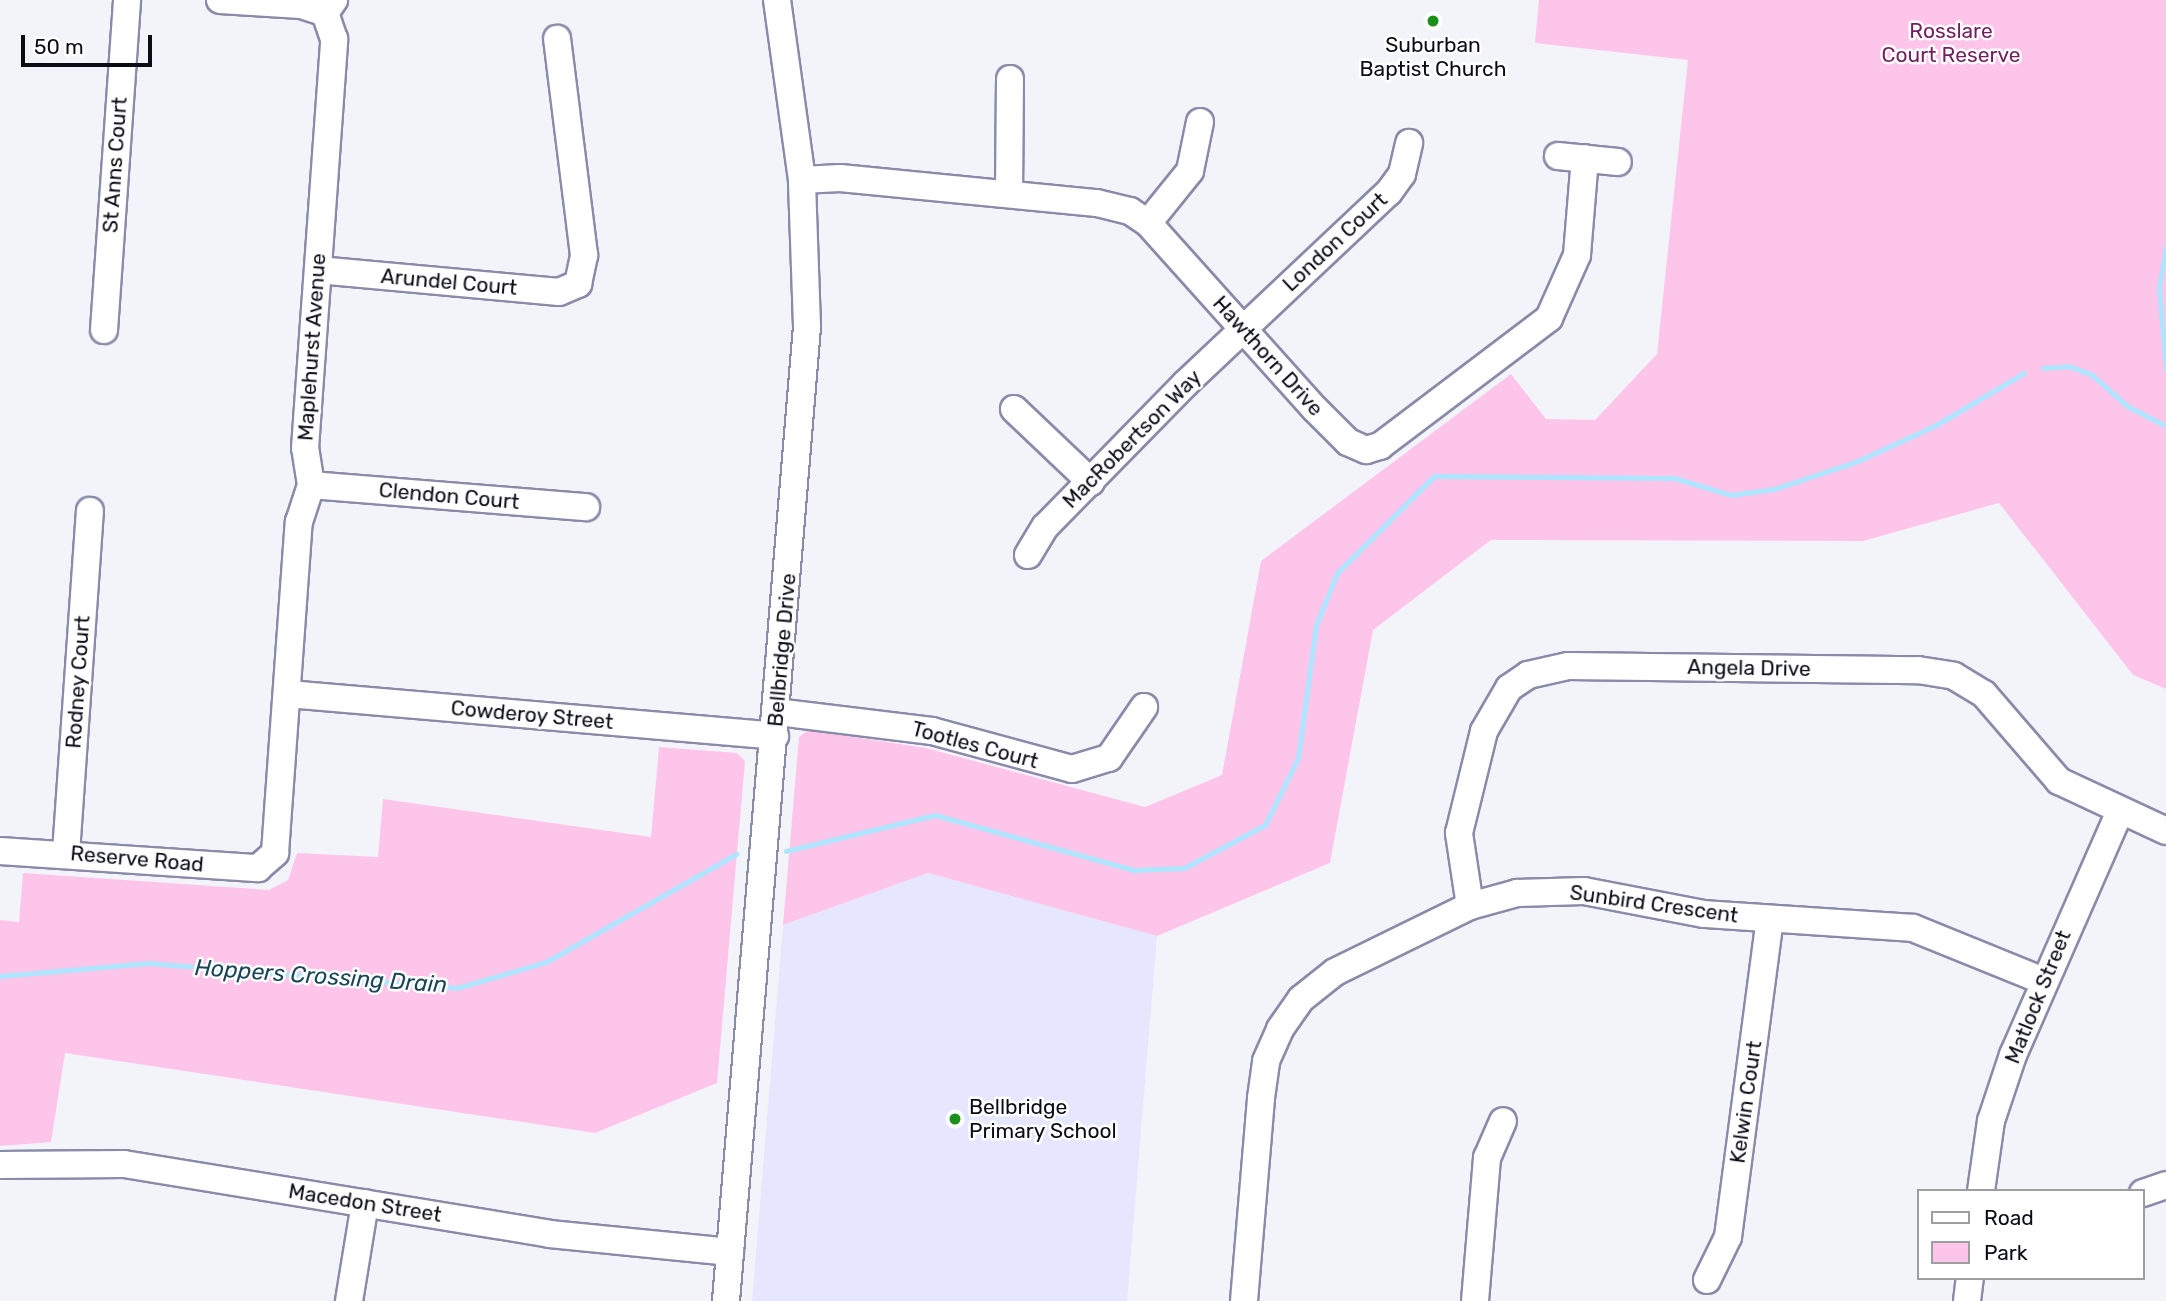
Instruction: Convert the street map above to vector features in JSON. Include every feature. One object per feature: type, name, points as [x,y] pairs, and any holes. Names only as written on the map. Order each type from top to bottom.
[{"type":"street","name":"St Anns Court","points":[[104,330],[127,0]]},
{"type":"street","points":[[220,0],[330,6]]},
{"type":"street","name":"Bellbridge Drive","points":[[726,1301],[807,326],[802,180],[777,0]]},
{"type":"street","name":"Maplehurst Avenue","points":[[272,862],[288,694],[299,522],[311,485],[305,448],[334,39],[330,6]]},
{"type":"street","name":"Arundel Court","points":[[318,270],[559,292],[586,290],[557,39]]},
{"type":"street","points":[[1009,194],[1010,79]]},
{"type":"street","points":[[1148,223],[1190,171],[1200,122]]},
{"type":"street","name":"London Court","points":[[1243,328],[1389,192],[1402,174],[1409,144]]},
{"type":"street","points":[[1558,156],[1618,162]]},
{"type":"street","name":"Hawthorn Drive","points":[[802,180],[840,178],[1106,205],[1148,223],[1348,442],[1374,449],[1549,317],[1577,255],[1585,158]]},
{"type":"street","name":"MacRobertson Way","points":[[1028,555],[1045,527],[1243,328]]},
{"type":"street","points":[[1014,409],[1091,482]]},
{"type":"street","name":"Clendon Court","points":[[311,485],[586,507]]},
{"type":"street","name":"Rodney Court","points":[[65,853],[90,511]]},
{"type":"street","name":"Angela Drive","points":[[1470,906],[1459,833],[1484,731],[1509,688],[1545,669],[1918,670],[1954,676],[1984,694],[2059,781],[2166,831]]},
{"type":"street","name":"Cowderoy Street","points":[[288,694],[776,724]]},
{"type":"street","name":"Tootles Court","points":[[776,724],[932,731],[1072,769],[1109,758],[1144,707]]},
{"type":"street","name":"Matlock Street","points":[[1981,1189],[1992,1121],[2041,981],[2120,811]]},
{"type":"street","name":"Reserve Road","points":[[0,851],[65,853],[258,868],[272,862]]},
{"type":"street","name":"Sunbird Crescent","points":[[1244,1301],[1266,1060],[1280,1030],[1301,999],[1335,972],[1470,906],[1517,893],[1584,891],[1703,914],[1913,928],[2041,981]]},
{"type":"street","name":"Kelwin Court","points":[[1707,1280],[1728,1237],[1770,920]]},
{"type":"street","points":[[1475,1301],[1487,1158],[1503,1121]]},
{"type":"street","name":"Macedon Street","points":[[0,1165],[124,1164],[550,1234],[730,1252]]},
{"type":"street","points":[[2145,1191],[2166,1185]]},
{"type":"street","points":[[349,1301],[365,1203]]},
{"type":"street","points":[[1967,1301],[1970,1280]]},
{"type":"shaded area","name":"Bellbridge Primary School","points":[[928,873],[1157,936],[1127,1301],[752,1301],[783,925]]},
{"type":"green space","name":"Rosslare Court Reserve","points":[[1539,0],[2166,0],[2166,689],[2133,675],[1999,503],[1863,541],[1491,540],[1373,630],[1330,863],[1157,936],[928,873],[783,925],[799,737],[808,730],[926,748],[1145,807],[1222,775],[1261,561],[1511,374],[1546,419],[1595,420],[1657,354],[1688,60],[1535,43]]},
{"type":"green space","points":[[659,747],[737,753],[745,761],[717,1083],[595,1133],[65,1053],[51,1142],[0,1146],[0,920],[19,922],[23,873],[269,890],[288,880],[297,853],[378,857],[383,799],[651,837]]},
{"type":"waterway","points":[[2166,246],[2159,288],[2166,370]]},
{"type":"waterway","name":"Hoppers Crossing Drain","points":[[2043,368],[2069,366],[2092,375],[2127,406],[2166,426]]},
{"type":"waterway","name":"Hoppers Crossing Drain","points":[[786,851],[935,815],[1133,870],[1184,868],[1265,825],[1298,758],[1316,625],[1337,573],[1434,476],[1674,478],[1731,495],[1774,489],[1858,461],[1936,425],[2024,373]]},
{"type":"waterway","name":"Hoppers Crossing Drain","points":[[0,976],[148,963],[457,988],[546,962],[736,854]]},
{"type":"place","name":"Suburban Baptist Church","points":[[1433,21]]},
{"type":"place","name":"Bellbridge Primary School","points":[[955,1119]]}]
